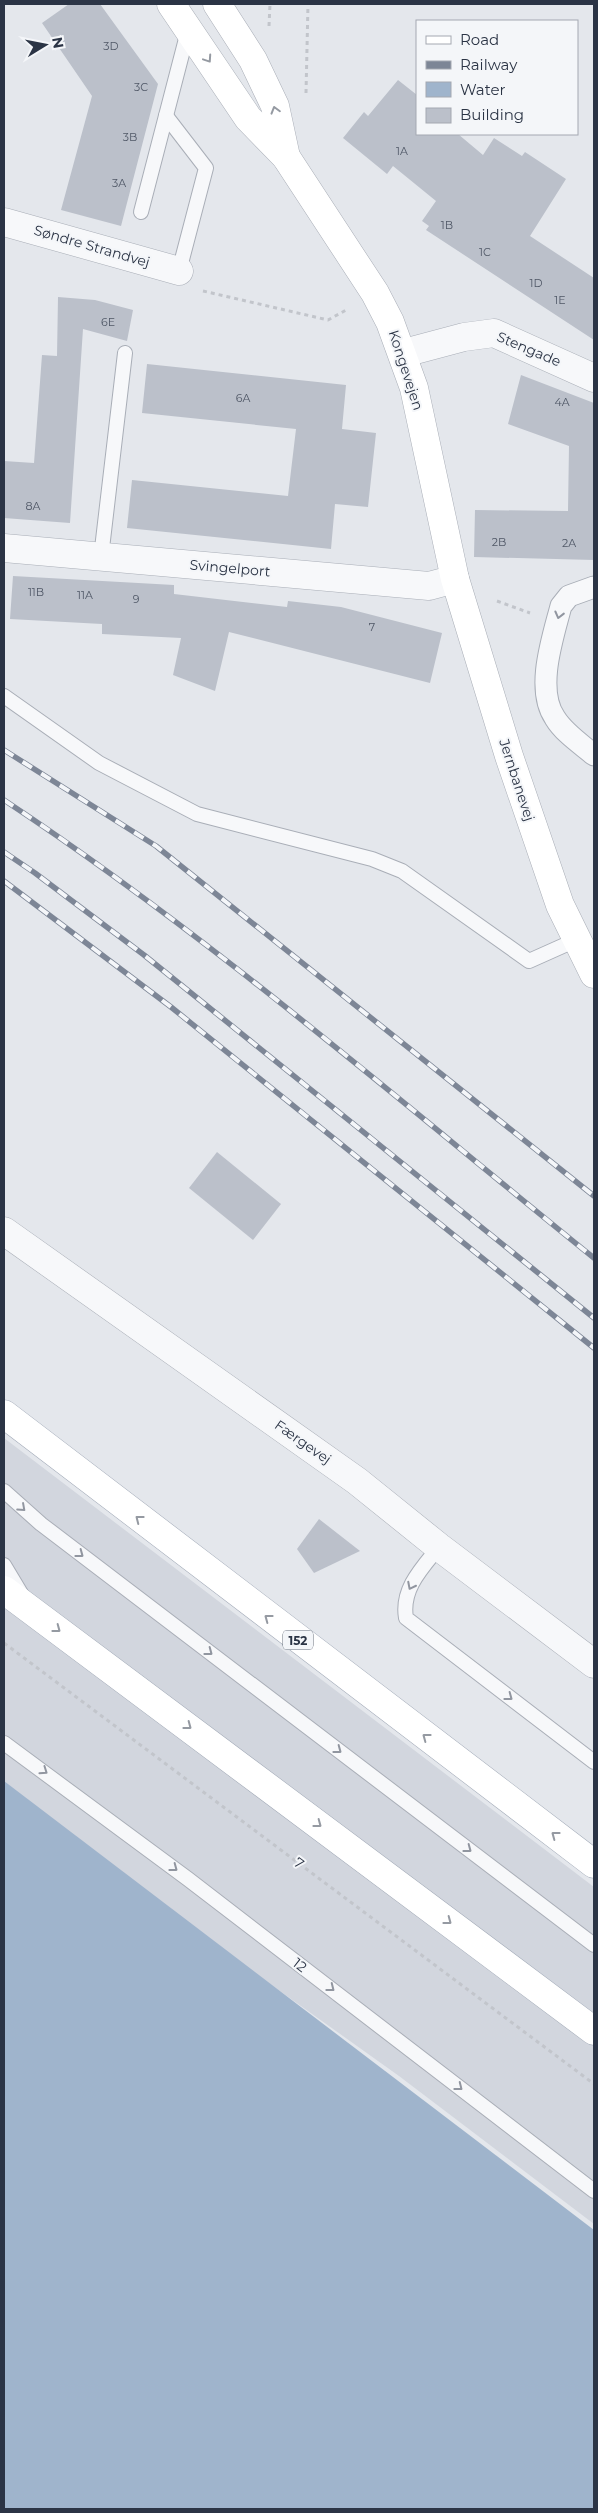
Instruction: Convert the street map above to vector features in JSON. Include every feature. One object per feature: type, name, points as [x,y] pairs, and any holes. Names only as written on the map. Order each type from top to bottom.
[{"type":"main road","name":"Kongevejen","points":[[171,4],[248,118],[286,157],[376,293],[404,353],[423,423],[441,520],[455,579]]},
{"type":"main road","name":"Kongevejen","points":[[217,4],[253,60],[275,106],[286,157]]},
{"type":"main road","name":"Jernbanevej","points":[[455,579],[509,756],[551,878],[576,940],[594,974]]},
{"type":"main road","name":"152","points":[[4,1414],[594,1864]]},
{"type":"main road","points":[[4,1590],[594,2031]]},
{"type":"street","name":"Søndre Strandvej","points":[[4,222],[179,271]]},
{"type":"street","name":"Stengade","points":[[404,353],[464,337],[494,333],[590,370]]},
{"type":"street","name":"Svingelport","points":[[4,548],[430,586],[455,579]]},
{"type":"street","points":[[594,587],[569,596],[561,606],[550,651],[547,684],[548,701],[554,718],[565,731],[594,755]]},
{"type":"street","name":"Færgevej","points":[[4,1231],[357,1481],[439,1547],[594,1664]]},
{"type":"lane","points":[[141,212],[189,30]]},
{"type":"lane","points":[[166,116],[206,168],[179,271]]},
{"type":"lane","points":[[101,557],[124,353]]},
{"type":"lane","points":[[4,696],[98,763],[197,814],[372,859],[402,871],[529,961],[576,940]]},
{"type":"lane","points":[[4,1491],[41,1524],[594,1945]]},
{"type":"lane","points":[[439,1547],[418,1572],[408,1591],[404,1608],[406,1618],[594,1762]]},
{"type":"lane","points":[[4,1565],[30,1608]]},
{"type":"lane","name":"12","points":[[4,1743],[181,1873],[594,2191]]},
{"type":"path","points":[[306,102],[308,4]]},
{"type":"path","points":[[179,271],[204,292],[328,320],[376,293]]},
{"type":"path","points":[[496,600],[497,602],[557,622]]},
{"type":"path","name":"7","points":[[4,1642],[594,2084]]},
{"type":"shaded area","points":[[4,1438],[594,1887],[594,2224],[399,2076],[4,1794]]},
{"type":"water","points":[[4,1781],[594,2230],[594,2509],[4,2509]]},
{"type":"building","points":[[69,4],[100,4],[158,84],[121,226],[61,210],[92,96],[42,23]]},
{"type":"building","points":[[398,80],[416,94],[416,135],[459,135],[483,155],[494,138],[522,156],[525,152],[566,179],[530,236],[594,278],[594,340],[426,230],[429,226],[422,221],[436,201],[393,166],[387,174],[343,138],[364,112],[368,116]]},
{"type":"building","points":[[58,297],[95,300],[133,310],[127,341],[83,329],[70,523],[4,518],[4,461],[34,463],[42,355],[57,356]]},
{"type":"building","points":[[147,364],[346,385],[342,429],[376,433],[368,507],[335,504],[331,549],[127,528],[132,480],[288,496],[296,429],[142,413]]},
{"type":"building","points":[[521,375],[594,403],[594,560],[474,557],[475,510],[568,511],[569,446],[508,424]]},
{"type":"building","points":[[13,576],[174,585],[174,594],[287,607],[288,601],[341,607],[442,633],[430,683],[229,632],[215,691],[173,675],[181,638],[102,634],[102,624],[10,619]]},
{"type":"building","points":[[217,1152],[281,1204],[253,1240],[189,1188]]},
{"type":"building","points":[[319,1519],[360,1551],[314,1573],[297,1549]]},
{"type":"railway","points":[[4,750],[156,846],[594,1196]]},
{"type":"railway","points":[[4,800],[81,852],[231,964],[594,1258]]},
{"type":"railway","points":[[4,852],[144,955],[594,1318]]},
{"type":"railway","points":[[4,881],[171,1007],[594,1348]]}]
